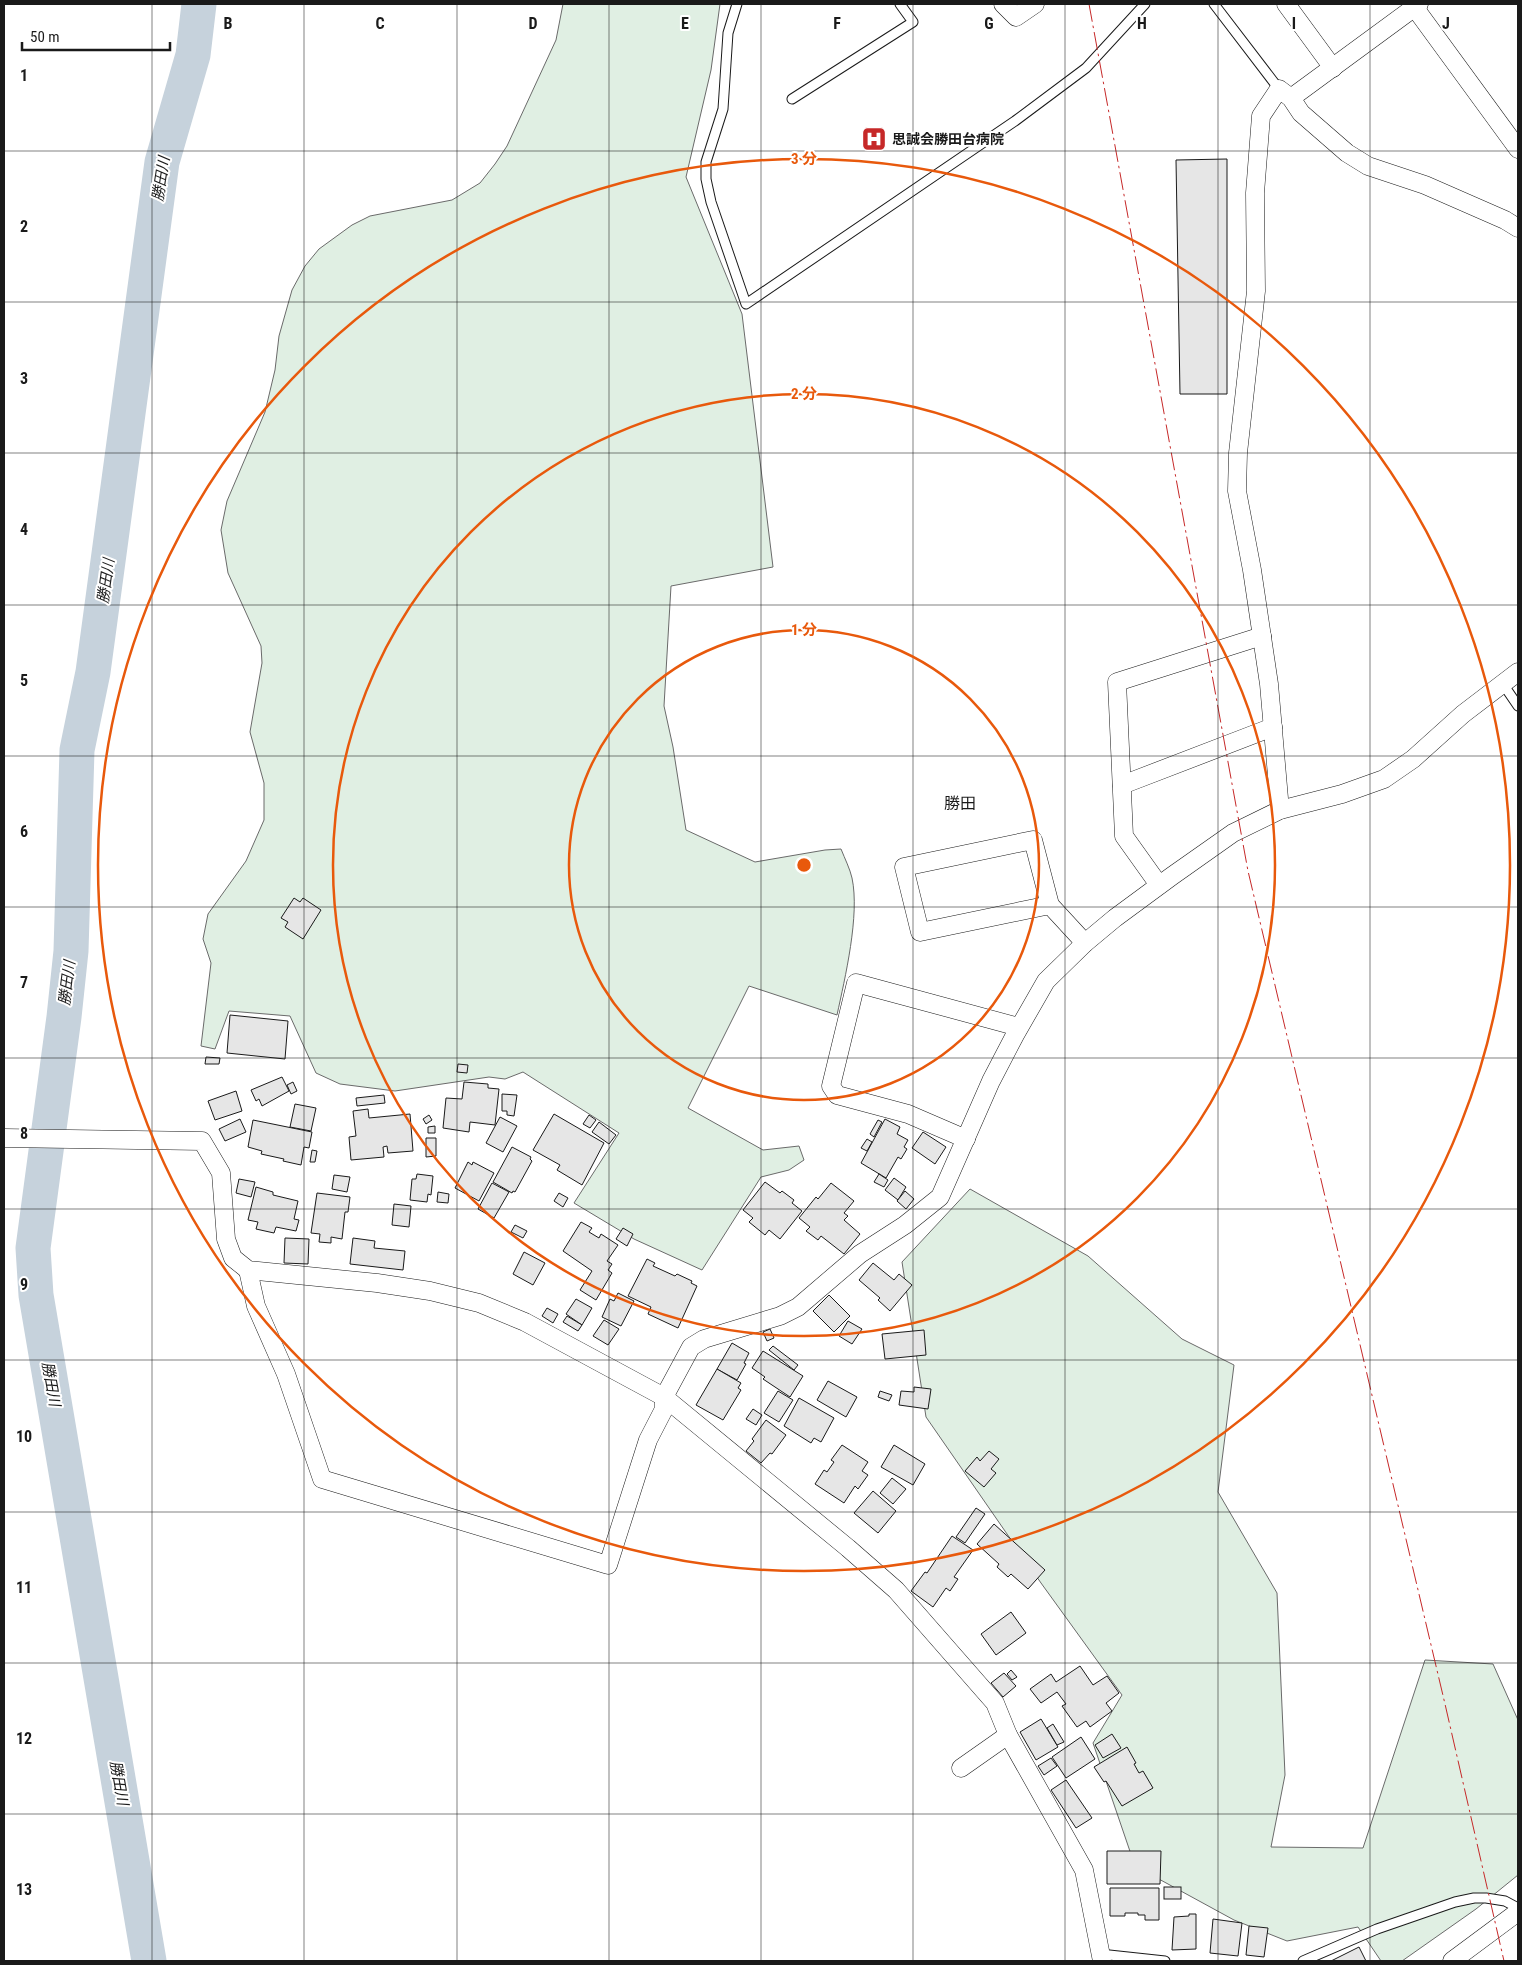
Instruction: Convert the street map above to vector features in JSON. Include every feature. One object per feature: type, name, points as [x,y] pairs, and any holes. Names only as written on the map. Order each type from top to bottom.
[{"type":"street","points":[[1003,4],[1016,17],[1035,4]]},
{"type":"street","points":[[1286,4],[1333,68]]},
{"type":"street","points":[[1280,810],[1269,684],[1237,491],[1238,452],[1256,291],[1255,193],[1261,116],[1285,94],[1333,68],[1415,5],[1518,149]]},
{"type":"street","points":[[1285,94],[1301,114],[1347,153],[1368,166],[1425,185],[1505,220],[1518,228]]},
{"type":"street","points":[[1158,885],[1124,836],[1118,682],[1262,636]]},
{"type":"street","points":[[248,1270],[256,1306],[286,1374],[322,1479],[608,1564],[648,1440],[664,1409],[664,1397],[691,1347],[704,1339],[780,1316],[798,1308],[860,1254],[924,1211],[940,1197],[991,1080],[1046,981],[1085,943],[1158,885],[1233,833],[1280,810],[1342,794],[1384,779],[1413,758],[1463,714],[1518,672]]},
{"type":"street","points":[[1122,785],[1273,727]]},
{"type":"street","points":[[1050,905],[920,932],[904,867],[1033,840],[1050,905],[1085,943]]},
{"type":"street","points":[[966,1139],[908,1114],[837,1095],[831,1086],[856,983],[1019,1027]]},
{"type":"street","points":[[4,1138],[202,1141],[221,1173],[226,1239],[233,1258],[248,1270],[377,1283],[430,1291],[479,1303],[525,1322],[664,1397],[848,1548],[896,1590],[995,1703],[1008,1735],[1084,1870],[1101,1958]]},
{"type":"street","points":[[961,1768],[1008,1735]]},
{"type":"street","points":[[1452,1961],[1516,1916]]},
{"type":"lane","points":[[737,4],[728,33],[723,109],[706,162],[706,179],[711,202],[746,304],[1015,121],[1086,68],[1145,4]]},
{"type":"lane","points":[[792,99],[913,22],[900,4]]},
{"type":"lane","points":[[1214,4],[1285,94]]},
{"type":"lane","points":[[1504,684],[1518,706]]},
{"type":"lane","points":[[1303,1961],[1377,1929],[1474,1898],[1504,1901],[1516,1916]]},
{"type":"lane","points":[[1101,1958],[1165,1961]]},
{"type":"green space","points":[[563,4],[720,4],[711,70],[686,177],[742,314],[773,567],[671,586],[664,706],[673,747],[686,830],[755,862],[841,849],[851,875],[854,893],[851,946],[837,1015],[749,986],[688,1108],[763,1150],[799,1146],[804,1160],[789,1170],[761,1177],[702,1270],[634,1239],[574,1203],[619,1133],[523,1072],[505,1079],[489,1077],[395,1091],[340,1084],[316,1073],[290,1016],[229,1011],[215,1049],[201,1046],[211,963],[203,939],[208,914],[246,861],[264,820],[264,783],[250,732],[262,663],[261,646],[228,573],[221,530],[227,501],[265,412],[275,370],[279,336],[292,290],[305,266],[319,249],[352,225],[370,216],[452,200],[480,183],[507,146],[556,40]]},
{"type":"green space","points":[[970,1189],[1088,1256],[1182,1339],[1234,1365],[1218,1492],[1277,1593],[1285,1775],[1271,1847],[1363,1848],[1425,1660],[1493,1664],[1518,1720],[1518,1875],[1476,1909],[1402,1961],[1381,1961],[1358,1927],[1287,1941],[1234,1920],[1135,1866],[1093,1743],[1122,1695],[1041,1583],[926,1417],[902,1262]]},
{"type":"building","points":[[1227,159],[1227,394],[1180,394],[1176,160]]},
{"type":"building","points":[[294,898],[300,902],[303,898],[321,910],[303,939],[285,927],[288,922],[281,918]]},
{"type":"building","points":[[230,1015],[288,1021],[285,1059],[227,1053]]},
{"type":"building","points":[[206,1057],[220,1058],[219,1064],[205,1064]]},
{"type":"building","points":[[458,1064],[468,1065],[467,1073],[457,1072]]},
{"type":"building","points":[[282,1077],[289,1091],[262,1106],[259,1099],[256,1101],[251,1090]]},
{"type":"building","points":[[293,1082],[297,1091],[291,1094],[287,1085]]},
{"type":"building","points":[[464,1082],[488,1084],[488,1088],[499,1089],[495,1125],[470,1122],[469,1132],[443,1128],[446,1098],[462,1099]]},
{"type":"building","points":[[236,1091],[242,1111],[215,1120],[208,1101]]},
{"type":"building","points":[[502,1094],[517,1095],[514,1116],[507,1115],[507,1111],[502,1111]]},
{"type":"building","points":[[384,1095],[385,1103],[357,1106],[356,1098]]},
{"type":"building","points":[[295,1104],[316,1108],[311,1131],[290,1127]]},
{"type":"building","points":[[368,1109],[369,1118],[410,1114],[413,1151],[388,1153],[387,1146],[383,1147],[384,1157],[351,1160],[349,1137],[356,1136],[353,1111]]},
{"type":"building","points":[[554,1114],[604,1143],[582,1185],[557,1170],[560,1165],[533,1150]]},
{"type":"building","points":[[429,1115],[432,1120],[426,1124],[423,1119]]},
{"type":"building","points":[[589,1115],[596,1120],[590,1128],[583,1124]]},
{"type":"building","points":[[500,1117],[517,1126],[503,1152],[486,1143]]},
{"type":"building","points":[[240,1119],[246,1132],[225,1141],[219,1129]]},
{"type":"building","points":[[885,1119],[900,1127],[897,1134],[908,1140],[904,1147],[907,1149],[901,1159],[898,1157],[886,1178],[861,1163]]},
{"type":"building","points":[[253,1120],[312,1132],[309,1148],[304,1147],[301,1165],[261,1154],[262,1151],[248,1147]]},
{"type":"building","points":[[878,1120],[882,1122],[874,1137],[870,1134]]},
{"type":"building","points":[[599,1122],[616,1135],[609,1144],[592,1132]]},
{"type":"building","points":[[435,1126],[435,1133],[428,1133],[428,1127]]},
{"type":"building","points":[[923,1132],[946,1147],[935,1164],[912,1148]]},
{"type":"building","points":[[426,1138],[436,1138],[436,1156],[426,1157]]},
{"type":"building","points":[[867,1139],[872,1142],[867,1151],[861,1148]]},
{"type":"building","points":[[512,1147],[531,1157],[532,1161],[515,1192],[513,1191],[512,1193],[493,1182]]},
{"type":"building","points":[[312,1150],[317,1151],[315,1162],[310,1162]]},
{"type":"building","points":[[468,1162],[472,1165],[473,1162],[494,1173],[479,1201],[455,1188]]},
{"type":"building","points":[[417,1174],[433,1176],[431,1195],[428,1194],[427,1202],[410,1200],[412,1179],[416,1179]]},
{"type":"building","points":[[879,1174],[888,1180],[884,1187],[874,1182]]},
{"type":"building","points":[[334,1175],[350,1177],[347,1192],[332,1189]]},
{"type":"building","points":[[894,1178],[906,1187],[898,1200],[885,1190]]},
{"type":"building","points":[[239,1179],[255,1182],[251,1197],[236,1193]]},
{"type":"building","points":[[765,1182],[794,1200],[792,1203],[802,1211],[780,1239],[769,1230],[765,1235],[749,1222],[753,1218],[743,1210]]},
{"type":"building","points":[[492,1183],[509,1192],[494,1218],[478,1209]]},
{"type":"building","points":[[831,1183],[854,1201],[844,1213],[848,1216],[844,1220],[860,1234],[844,1254],[821,1236],[818,1240],[806,1231],[810,1227],[799,1218],[816,1197],[818,1199]]},
{"type":"building","points":[[256,1187],[273,1192],[273,1195],[298,1201],[294,1219],[299,1220],[296,1231],[276,1227],[274,1233],[256,1229],[258,1222],[248,1220]]},
{"type":"building","points":[[905,1191],[914,1199],[906,1209],[897,1201]]},
{"type":"building","points":[[438,1192],[449,1194],[448,1203],[437,1202]]},
{"type":"building","points":[[317,1193],[350,1197],[348,1212],[345,1212],[342,1239],[331,1237],[331,1243],[319,1242],[320,1234],[311,1233]]},
{"type":"building","points":[[559,1193],[568,1198],[563,1207],[554,1201]]},
{"type":"building","points":[[394,1204],[411,1206],[409,1227],[392,1225]]},
{"type":"building","points":[[581,1222],[592,1228],[589,1232],[599,1238],[601,1234],[618,1245],[607,1261],[612,1264],[608,1270],[612,1273],[596,1300],[580,1290],[592,1271],[563,1251]]},
{"type":"building","points":[[515,1225],[527,1231],[523,1238],[511,1232]]},
{"type":"building","points":[[623,1228],[633,1234],[627,1246],[616,1239]]},
{"type":"building","points":[[285,1238],[309,1239],[308,1264],[284,1263]]},
{"type":"building","points":[[353,1238],[375,1241],[374,1248],[405,1251],[403,1270],[350,1264]]},
{"type":"building","points":[[524,1252],[545,1263],[533,1285],[513,1274]]},
{"type":"building","points":[[647,1259],[655,1263],[653,1266],[675,1276],[677,1274],[692,1281],[691,1283],[697,1286],[678,1328],[648,1314],[651,1307],[628,1296]]},
{"type":"building","points":[[873,1263],[894,1280],[899,1274],[912,1285],[890,1311],[878,1300],[880,1298],[859,1280]]},
{"type":"building","points":[[618,1293],[634,1301],[621,1326],[602,1317],[610,1299],[614,1301]]},
{"type":"building","points":[[829,1295],[850,1316],[834,1332],[813,1311]]},
{"type":"building","points":[[576,1299],[592,1308],[582,1325],[566,1314]]},
{"type":"building","points":[[547,1308],[558,1314],[553,1323],[542,1316]]},
{"type":"building","points":[[567,1316],[582,1325],[578,1331],[563,1322]]},
{"type":"building","points":[[604,1320],[619,1329],[608,1345],[593,1336]]},
{"type":"building","points":[[848,1321],[862,1329],[852,1344],[839,1336]]},
{"type":"building","points":[[770,1329],[774,1338],[767,1341],[763,1332]]},
{"type":"building","points":[[924,1330],[926,1355],[885,1359],[882,1334]]},
{"type":"building","points":[[732,1343],[749,1353],[744,1363],[746,1364],[737,1380],[717,1369]]},
{"type":"building","points":[[773,1346],[798,1365],[794,1370],[769,1350]]},
{"type":"building","points":[[763,1351],[803,1376],[790,1397],[763,1379],[765,1377],[752,1368]]},
{"type":"building","points":[[717,1369],[741,1383],[738,1388],[741,1390],[723,1420],[696,1405]]},
{"type":"building","points":[[828,1381],[857,1397],[846,1417],[817,1400]]},
{"type":"building","points":[[914,1387],[931,1389],[928,1409],[899,1405],[901,1391],[914,1392]]},
{"type":"building","points":[[778,1391],[793,1400],[779,1422],[764,1413]]},
{"type":"building","points":[[880,1391],[892,1395],[889,1401],[878,1397]]},
{"type":"building","points":[[799,1398],[834,1418],[821,1442],[814,1438],[811,1443],[784,1426]]},
{"type":"building","points":[[753,1409],[762,1415],[756,1425],[746,1419]]},
{"type":"building","points":[[766,1420],[786,1435],[772,1454],[770,1453],[761,1463],[746,1451]]},
{"type":"building","points":[[842,1445],[868,1462],[862,1471],[868,1475],[858,1489],[855,1486],[844,1503],[815,1484],[824,1470],[827,1472],[834,1462],[831,1460]]},
{"type":"building","points":[[894,1445],[925,1464],[913,1485],[881,1467]]},
{"type":"building","points":[[989,1451],[999,1459],[991,1469],[996,1473],[984,1487],[965,1471],[977,1457],[980,1461]]},
{"type":"building","points":[[892,1478],[906,1489],[893,1504],[880,1493]]},
{"type":"building","points":[[873,1491],[896,1511],[878,1533],[854,1513]]},
{"type":"building","points":[[976,1508],[985,1514],[965,1543],[956,1537]]},
{"type":"building","points":[[994,1524],[1045,1570],[1028,1589],[1011,1574],[1008,1577],[997,1567],[999,1564],[977,1544]]},
{"type":"building","points":[[952,1536],[973,1550],[954,1577],[958,1579],[950,1591],[946,1588],[933,1607],[911,1591],[925,1572],[927,1573]]},
{"type":"building","points":[[1011,1612],[1026,1633],[996,1655],[981,1634]]},
{"type":"building","points":[[1080,1666],[1093,1685],[1107,1676],[1119,1693],[1106,1703],[1112,1711],[1090,1727],[1086,1721],[1077,1727],[1062,1706],[1066,1704],[1057,1692],[1041,1703],[1030,1689],[1051,1674],[1056,1682]]},
{"type":"building","points":[[1011,1670],[1017,1677],[1012,1680],[1007,1674]]},
{"type":"building","points":[[1004,1673],[1016,1686],[1003,1697],[991,1683]]},
{"type":"building","points":[[1041,1719],[1058,1747],[1036,1760],[1020,1732]]},
{"type":"building","points":[[1053,1724],[1064,1742],[1057,1745],[1047,1728]]},
{"type":"building","points":[[1112,1734],[1121,1748],[1103,1758],[1095,1745]]},
{"type":"building","points":[[1081,1737],[1095,1759],[1066,1778],[1052,1757]]},
{"type":"building","points":[[1127,1747],[1139,1773],[1143,1771],[1153,1788],[1122,1806],[1106,1781],[1104,1782],[1094,1767]]},
{"type":"building","points":[[1051,1758],[1057,1766],[1044,1775],[1038,1766]]},
{"type":"building","points":[[1066,1780],[1092,1818],[1076,1828],[1051,1790]]},
{"type":"building","points":[[1107,1851],[1161,1851],[1160,1884],[1107,1884]]},
{"type":"building","points":[[1164,1887],[1181,1887],[1181,1899],[1164,1899]]},
{"type":"building","points":[[1110,1888],[1159,1888],[1159,1920],[1145,1920],[1145,1915],[1138,1915],[1138,1913],[1125,1913],[1125,1916],[1110,1916]]},
{"type":"building","points":[[1189,1914],[1196,1914],[1196,1949],[1172,1950],[1174,1917],[1189,1916]]},
{"type":"building","points":[[1213,1919],[1242,1923],[1238,1956],[1210,1953]]},
{"type":"building","points":[[1249,1926],[1268,1928],[1264,1957],[1246,1955]]},
{"type":"building","points":[[1359,1947],[1366,1961],[1331,1961]]},
{"type":"waterway","name":"勝田川","points":[[149,1961],[36,1295],[33,1248],[71,951],[77,750],[93,672],[162,162],[193,55],[199,4]]},
{"type":"power","points":[[1089,4],[1248,871],[1504,1961]]},
{"type":"place","name":"思誠会勝田台病院","points":[[874,139]]},
{"type":"district","name":"勝田","points":[[960,803]]}]
